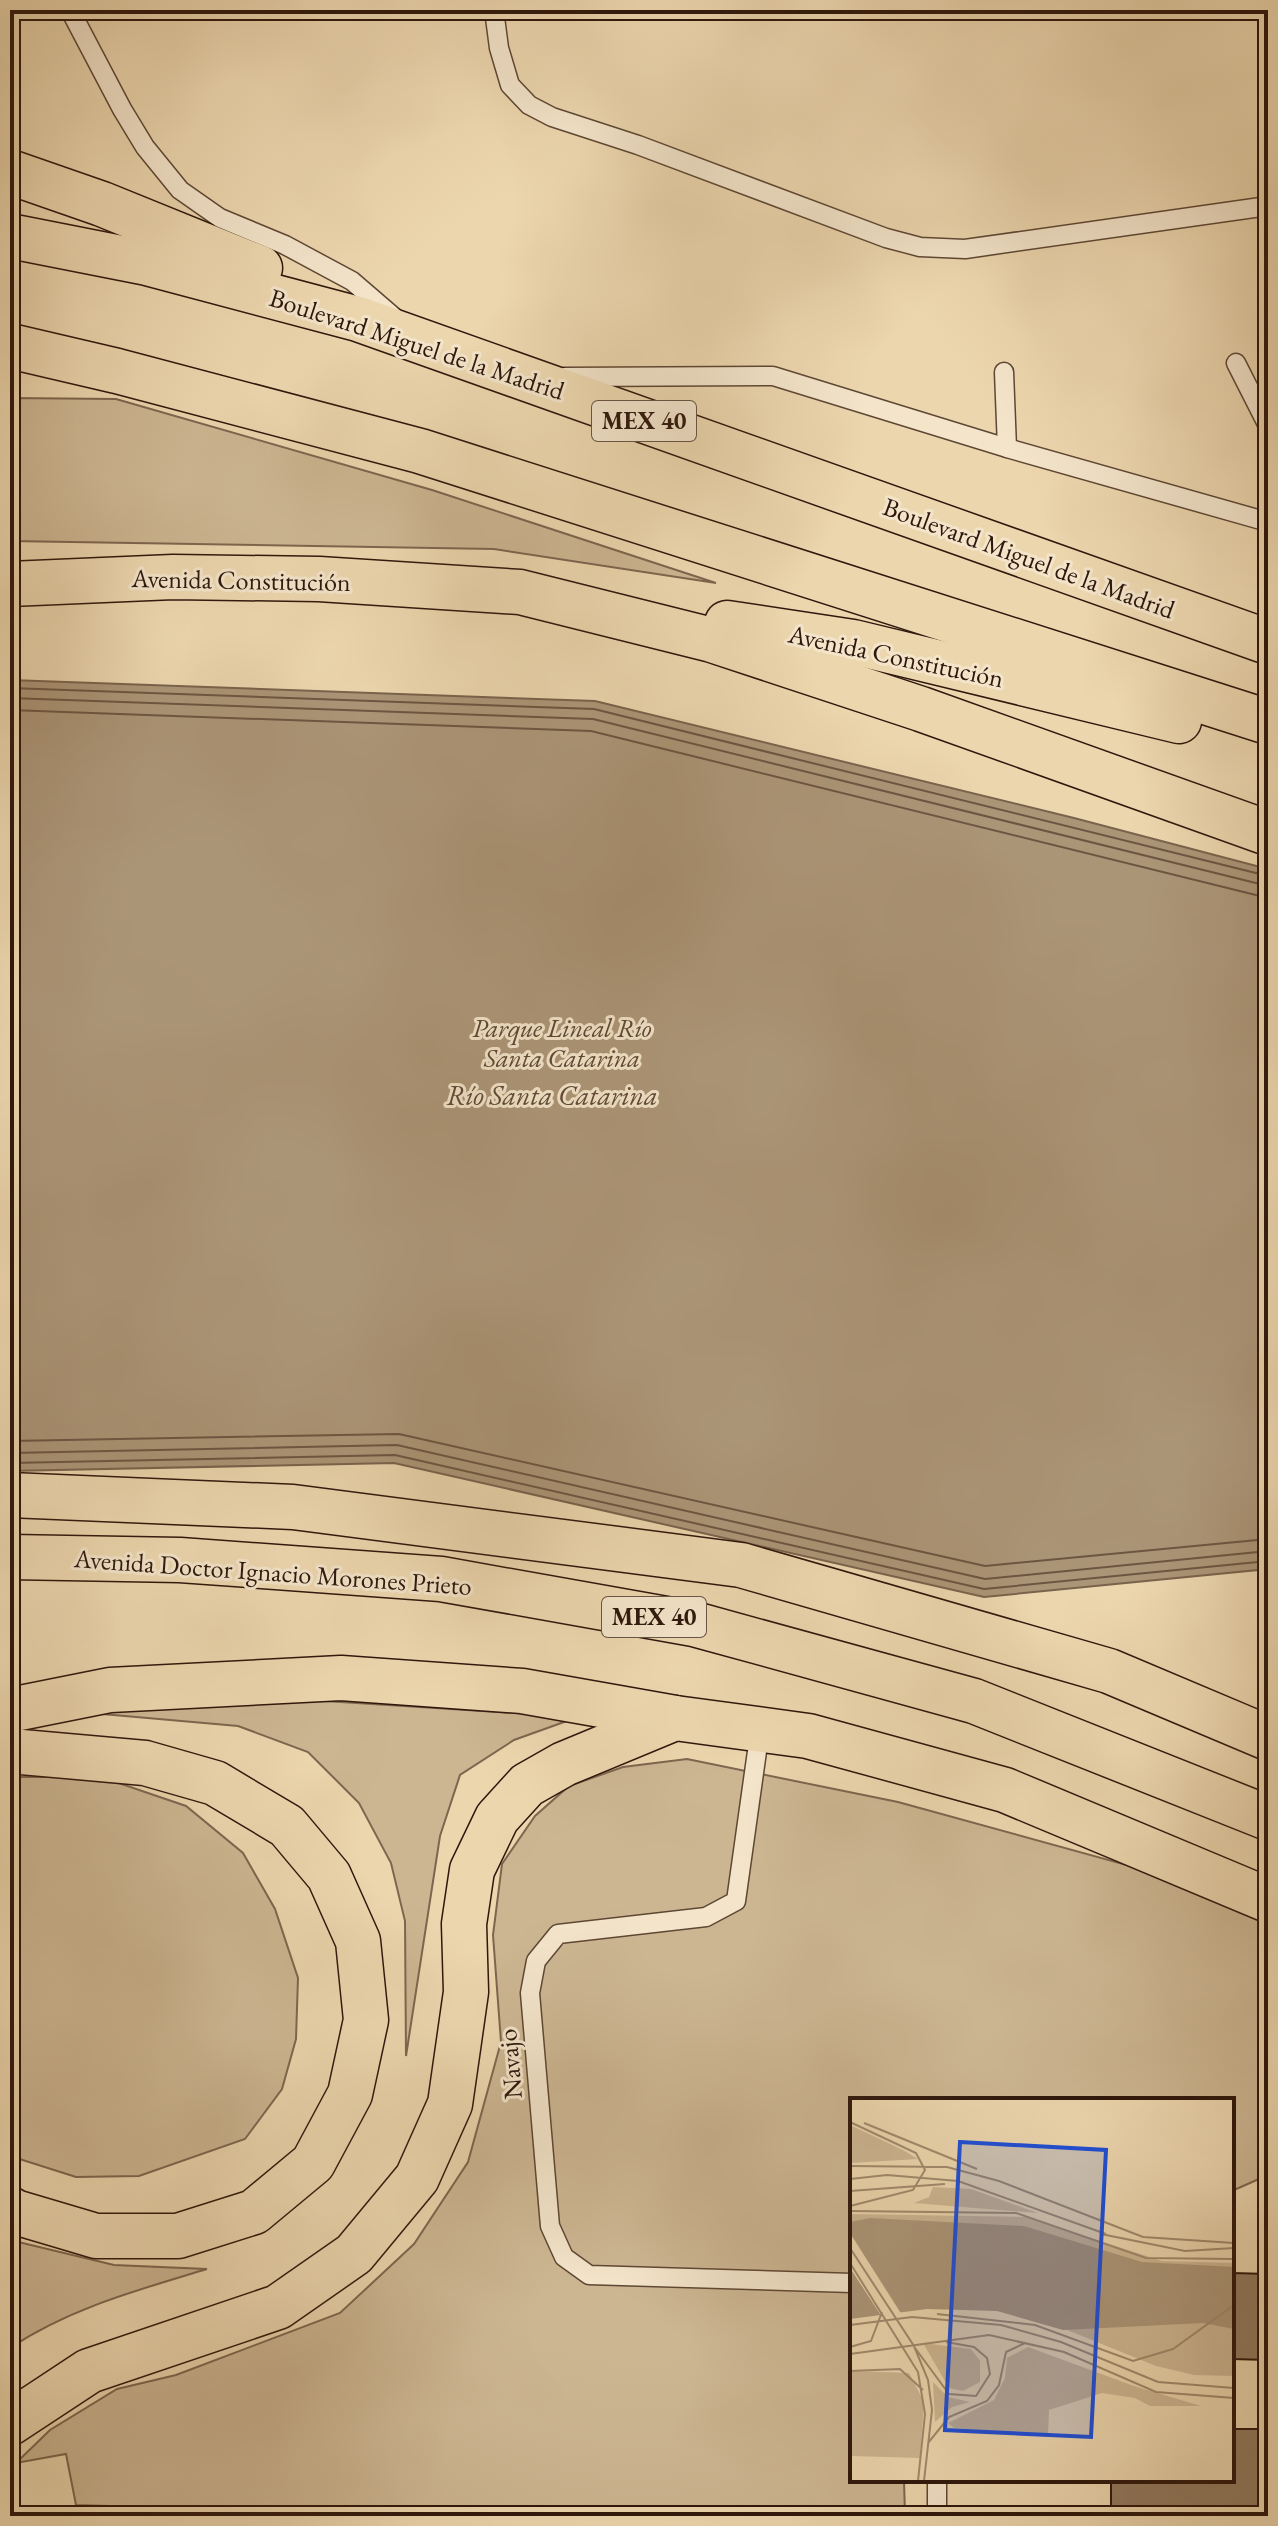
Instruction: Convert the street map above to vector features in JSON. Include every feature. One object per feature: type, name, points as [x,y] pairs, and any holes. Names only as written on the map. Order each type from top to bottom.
[{"type":"highway","points":[[10,172],[102,204],[276,274],[358,319]]},
{"type":"highway","name":"Boulevard Miguel de la Madrid","points":[[10,236],[147,263],[358,319],[1268,642]]},
{"type":"highway","points":[[10,346],[420,451],[1268,722]]},
{"type":"highway","points":[[10,371],[117,371]]},
{"type":"highway","name":"Avenida Constitución","points":[[10,584],[173,577],[319,579],[520,592],[853,642],[1211,729],[1268,734]]},
{"type":"highway","name":"Avenida Constitución","points":[[520,592],[712,640],[921,709],[1268,833]]},
{"type":"highway","points":[[10,1495],[293,1507],[741,1565],[1109,1671],[1268,1738]]},
{"type":"highway","name":"Avenida Doctor Ignacio Morones Prieto","points":[[10,1557],[180,1560],[441,1579],[694,1624],[974,1701],[1268,1818]]},
{"type":"highway","points":[[10,1710],[110,1690],[341,1678],[522,1691],[675,1718],[808,1736],[1005,1790],[1268,1900]]},
{"type":"highway","points":[[10,2423],[89,2371],[278,2307],[354,2254],[417,2178],[450,2104],[466,1992],[464,1924],[472,1870],[497,1818],[527,1785],[539,1778],[564,1764],[675,1718]]},
{"type":"highway","points":[[10,1751],[145,1763],[215,1783],[287,1826],[329,1876],[358,1941],[366,2020],[350,2094],[313,2163],[254,2212],[178,2236],[96,2236],[10,2209]]},
{"type":"lane","points":[[70,10],[129,121],[145,147],[180,190],[220,218],[285,245],[352,281],[421,342]]},
{"type":"lane","points":[[494,10],[499,48],[510,85],[529,105],[552,117],[638,145],[886,238],[920,247],[965,249],[1268,206]]},
{"type":"lane","points":[[1236,363],[1268,426]]},
{"type":"lane","points":[[1004,372],[1007,448]]},
{"type":"lane","points":[[522,377],[773,376],[1007,448],[1268,522]]},
{"type":"lane","name":"Navajo","points":[[760,1730],[736,1901],[706,1917],[558,1934],[536,1961],[530,1993],[550,2226],[564,2257],[589,2275],[850,2283]]},
{"type":"lane","points":[[937,2482],[937,2516]]},
{"type":"shaded area","points":[[10,398],[116,399],[432,490],[716,583],[494,549],[10,541]]},
{"type":"shaded area","points":[[216,1694],[578,1717],[514,1740],[460,1775],[440,1836],[406,2056],[405,1921],[391,1863],[359,1803],[308,1752],[238,1726],[68,1711]]},
{"type":"shaded area","points":[[687,1759],[898,1802],[1268,1904],[1268,2175],[1234,2190],[1234,2098],[850,2098],[850,2482],[904,2482],[905,2516],[432,2516],[76,2505],[66,2454],[16,2463],[50,2430],[117,2389],[176,2375],[340,2313],[414,2244],[468,2162],[501,2042],[493,1935],[502,1864],[535,1816],[569,1786],[623,1767]]},
{"type":"shaded area","points":[[10,1777],[101,1777],[186,1806],[243,1853],[275,1909],[298,1978],[296,2039],[282,2089],[245,2139],[139,2176],[76,2177],[10,2156]]},
{"type":"shaded area","points":[[10,2240],[114,2265],[207,2269],[81,2311],[10,2348]]},
{"type":"water","name":"Río Santa Catarina","points":[[10,680],[595,701],[1074,818],[1268,869],[1268,1569],[984,1597],[394,1463],[10,1471]]},
{"type":"building","points":[[1234,2273],[1268,2274],[1268,2360],[1234,2359]]},
{"type":"building","points":[[1234,2429],[1268,2429],[1268,2516],[1111,2516],[1111,2482],[1234,2482]]},
{"type":"park label","name":"Parque Lineal Río Santa Catarina","points":[[562,1043]]}]
